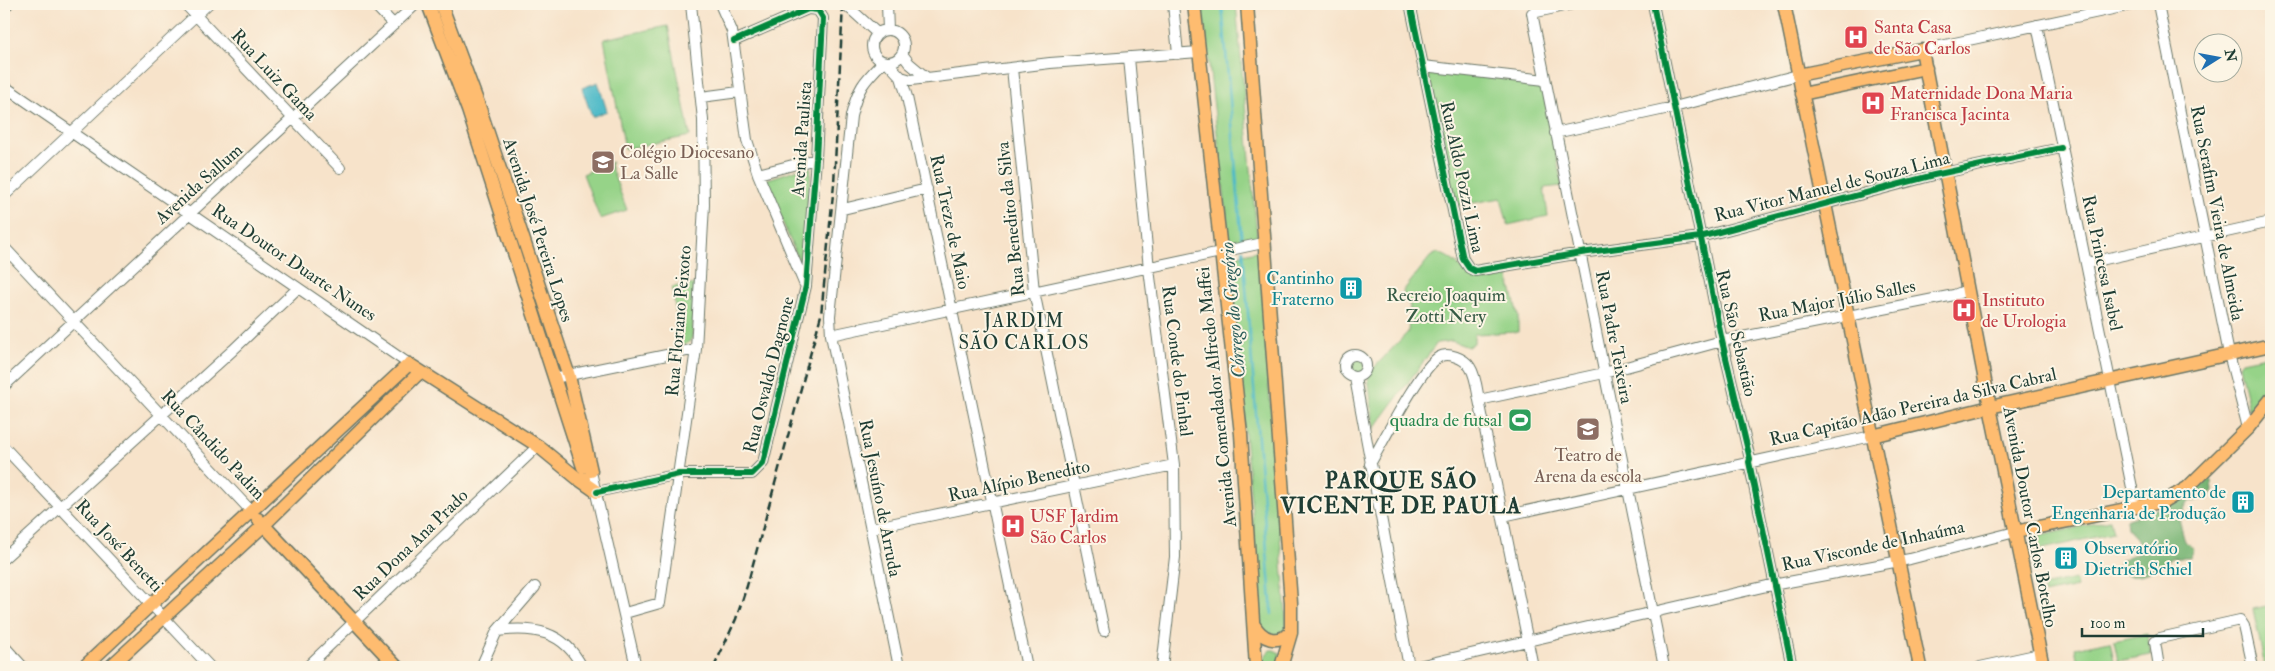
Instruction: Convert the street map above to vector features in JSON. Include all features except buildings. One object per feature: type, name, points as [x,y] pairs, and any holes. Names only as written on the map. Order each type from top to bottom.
[{"type":"main road","name":"Avenida José Pereira Lopes","points":[[428,4],[473,108],[569,376],[585,474]]},
{"type":"main road","name":"Avenida José Pereira Lopes","points":[[441,4],[554,378],[585,474]]},
{"type":"main road","name":"Avenida Comendador Alfredo Maffei","points":[[1194,4],[1224,252],[1241,434],[1255,661]]},
{"type":"main road","points":[[1247,4],[1258,245],[1291,603],[1291,633],[1281,667]]},
{"type":"main road","points":[[1784,4],[1846,316],[1920,667]]},
{"type":"main road","points":[[1798,75],[1922,50]]},
{"type":"main road","name":"Avenida Doutor Carlos Botelho","points":[[1922,50],[1967,290],[2043,667]]},
{"type":"main road","points":[[1902,54],[1910,58],[1910,68],[1906,72]]},
{"type":"main road","points":[[1802,94],[1926,68]]},
{"type":"main road","points":[[1815,72],[1811,78],[1810,85],[1818,91]]},
{"type":"main road","name":"Rua Capitão Adão Pereira da Silva Cabral","points":[[1872,436],[1990,407],[2271,345]]},
{"type":"main road","points":[[84,667],[409,364]]},
{"type":"main road","name":"Rua Doutor Duarte Nunes","points":[[409,364],[538,446],[564,468],[585,474]]},
{"type":"main road","points":[[110,667],[264,525],[420,372]]},
{"type":"main road","name":"Rua Visconde de Inhaúma","points":[[2015,532],[2165,501],[2187,488],[2248,428],[2271,399]]},
{"type":"main road","points":[[585,474],[597,492]]},
{"type":"main road","name":"Rua Cândido Padim","points":[[252,512],[396,667]]},
{"type":"main road","points":[[1254,625],[1262,636],[1268,639],[1275,640],[1291,633]]},
{"type":"main road","points":[[1255,661],[1273,646],[1283,649],[1286,654]]},
{"type":"street","points":[[4,8],[8,4]]},
{"type":"street","name":"Rua Luiz Gama","points":[[185,4],[340,168]]},
{"type":"street","points":[[4,196],[208,4]]},
{"type":"street","points":[[374,4],[394,25]]},
{"type":"street","name":"Avenida Sallum","points":[[4,386],[416,4]]},
{"type":"street","name":"Rua Floriano Peixoto","points":[[625,613],[660,603],[696,349],[704,205],[701,98],[691,4]]},
{"type":"street","points":[[720,4],[732,31],[734,41],[739,92],[747,140],[758,174],[806,286]]},
{"type":"street","points":[[845,4],[878,34]]},
{"type":"street","points":[[887,4],[888,30]]},
{"type":"street","points":[[1173,4],[1178,54]]},
{"type":"street","name":"Rua Padre Teixeira","points":[[1573,4],[1532,13],[1554,133],[1581,253],[1664,667]]},
{"type":"street","name":"Rua São Sebastião","points":[[1653,4],[1700,237],[1750,459],[1749,462],[1792,667]]},
{"type":"street","points":[[1922,50],[2136,4]]},
{"type":"street","name":"Rua Serafim Vieira de Almeida","points":[[2158,4],[2229,354],[2248,428]]},
{"type":"street","points":[[734,41],[803,7]]},
{"type":"street","name":"Avenida Paulista","points":[[803,7],[818,10],[824,24],[806,286]]},
{"type":"street","name":"Rua Aldo Pozzi Lima","points":[[1411,8],[1463,259],[1469,268],[1475,272],[1581,253]]},
{"type":"street","name":"Rua Princesa Isabel","points":[[2037,25],[2136,507]]},
{"type":"street","points":[[885,63],[874,55],[872,44],[878,34],[888,30],[899,34],[903,38],[905,49],[903,55],[899,59],[885,63],[864,81],[856,93],[851,116],[830,316],[830,335],[1258,245]]},
{"type":"street","points":[[901,77],[911,80],[1072,61],[1199,52]]},
{"type":"street","points":[[903,55],[912,67],[927,78]]},
{"type":"street","name":"Rua Conde do Pinhal","points":[[1129,58],[1149,269],[1174,465],[1175,557],[1162,667]]},
{"type":"street","name":"Rua Treze de Maio","points":[[885,63],[901,77],[927,189],[1027,667]]},
{"type":"street","points":[[1423,66],[1545,80]]},
{"type":"street","name":"Rua Benedito da Silva","points":[[1012,68],[1034,291],[1076,486],[1104,630]]},
{"type":"street","points":[[1554,133],[1674,107],[1798,75]]},
{"type":"street","name":"Rua Doutor Duarte Nunes","points":[[4,86],[409,364]]},
{"type":"street","points":[[701,98],[739,92]]},
{"type":"street","name":"Rua Vitor Manuel de Souza Lima","points":[[1581,253],[1700,237],[1945,173],[2061,148]]},
{"type":"street","points":[[758,174],[816,159]]},
{"type":"street","points":[[842,209],[927,189]]},
{"type":"street","points":[[2087,263],[2271,222]]},
{"type":"street","name":"Rua Cândido Padim","points":[[4,247],[252,512]]},
{"type":"street","name":"Rua Osvaldo Dagnone","points":[[679,474],[752,474],[759,470],[763,464],[806,286]]},
{"type":"street","points":[[4,558],[59,506],[233,350],[298,288]]},
{"type":"street","name":"Rua Major Júlio Salles","points":[[1479,400],[1604,373],[1722,341],[1967,290]]},
{"type":"street","name":"Rua Jesuíno de Arruda","points":[[830,335],[898,667]]},
{"type":"street","points":[[554,378],[696,349]]},
{"type":"street","points":[[1370,464],[1412,391],[1428,368],[1438,358],[1444,355],[1458,358],[1470,366],[1479,400],[1533,667]]},
{"type":"street","points":[[1355,378],[1409,667]]},
{"type":"street","name":"Rua Capitão Adão Pereira da Silva Cabral","points":[[1503,516],[1872,436]]},
{"type":"street","name":"Rua Dona Ana Prado","points":[[307,667],[538,446]]},
{"type":"street","name":"Rua José Benetti","points":[[4,447],[162,618],[210,667]]},
{"type":"street","name":"Rua Alípio Benedito","points":[[871,528],[1174,465]]},
{"type":"street","points":[[636,667],[597,492],[679,474]]},
{"type":"street","name":"Rua Visconde de Inhaúma","points":[[1414,667],[1776,585],[1899,561],[2015,532]]},
{"type":"street","points":[[481,667],[497,631],[536,588]]},
{"type":"street","points":[[2160,667],[2154,642],[2160,638],[2240,620],[2244,626],[2253,667]]},
{"type":"street","points":[[497,631],[527,628],[546,633],[568,648],[582,667]]},
{"type":"street","points":[[4,646],[23,667]]},
{"type":"street","points":[[1980,667],[2040,654]]},
{"type":"green space","points":[[1202,4],[1236,4],[1257,240],[1230,245]]},
{"type":"green space","points":[[668,26],[690,136],[625,149],[604,39]]},
{"type":"green space","points":[[1427,71],[1543,83],[1562,186],[1544,188],[1548,216],[1508,225],[1501,198],[1456,206]]},
{"type":"green space","points":[[612,162],[610,165],[627,210],[600,219],[583,174]]},
{"type":"green space","points":[[805,167],[811,168],[805,258],[802,261],[798,259],[765,180]]},
{"type":"green space","points":[[1259,252],[1287,629],[1277,636],[1260,628],[1254,534],[1229,257]]},
{"type":"green space","name":"Recreio Joaquim Zotti Nery","points":[[1437,253],[1451,259],[1477,279],[1488,280],[1508,275],[1518,316],[1518,332],[1474,334],[1474,343],[1468,347],[1452,341],[1437,343],[1374,429],[1368,374],[1408,332],[1410,305],[1406,302],[1403,291],[1430,257]]},
{"type":"green space","points":[[696,284],[692,338],[681,347],[672,287]]},
{"type":"green space","points":[[2271,355],[2271,386],[2254,408],[2249,409],[2239,365],[2242,361]]},
{"type":"green space","points":[[1355,356],[1362,359],[1365,366],[1362,373],[1355,376],[1348,373],[1345,366],[1348,359]]},
{"type":"green space","points":[[2208,479],[2212,481],[2213,491],[2210,497],[2188,503],[2179,519],[2185,541],[2193,549],[2190,557],[2173,557],[2156,569],[2143,574],[2123,574],[2119,564],[2121,560],[2139,552],[2139,544],[2127,528],[2126,520],[2182,500]]},
{"type":"green space","points":[[2110,520],[2113,533],[2034,551],[2032,538]]},
{"type":"green space","points":[[2075,579],[2077,587],[2044,594],[2042,586]]},
{"type":"green space","points":[[2271,605],[2271,667],[2265,667],[2253,609]]},
{"type":"green space","points":[[2147,634],[2151,655],[2118,661],[2114,641]]},
{"type":"green space","points":[[2110,641],[2115,666],[2079,667],[2075,648]]},
{"type":"green space","points":[[1270,650],[1280,653],[1278,667],[1263,667],[1264,657]]},
{"type":"water","points":[[598,82],[607,111],[592,117],[582,88]]},
{"type":"waterway","name":"Córrego do Gregório","points":[[1222,4],[1242,244]]},
{"type":"waterway","name":"Córrego do Gregório","points":[[1243,250],[1272,614]]},
{"type":"railway","points":[[714,667],[736,619],[747,586],[821,315],[834,184],[843,4]]},
{"type":"cycle path","points":[[1653,4],[1722,341],[1750,459],[1749,462],[1792,667]]},
{"type":"cycle path","points":[[1411,8],[1463,259],[1469,268],[1475,271],[1581,253],[1700,237],[1934,175],[2061,148]]},
{"type":"cycle path","points":[[597,492],[679,474],[752,474],[763,463],[806,286],[816,159],[823,18],[818,10],[808,9],[734,41]]},
{"type":"place","name":"Santa Casa de São Carlos","points":[[1856,37]]},
{"type":"place","name":"Maternidade Dona Maria Francisca Jacinta","points":[[1873,103]]},
{"type":"place","name":"Colégio Diocesano La Salle","points":[[603,162]]},
{"type":"place","name":"Cantinho Fraterno","points":[[1351,288]]},
{"type":"place","name":"Instituto de Urologia","points":[[1964,310]]},
{"type":"place","name":"quadra de futsal","points":[[1520,420]]},
{"type":"place","name":"Teatro de Arena da escola","points":[[1588,429]]},
{"type":"place","name":"Departamento de Engenharia de Produção","points":[[2243,502]]},
{"type":"place","name":"USF Jardim São Carlos","points":[[1013,526]]},
{"type":"place","name":"Observatório Dietrich Schiel","points":[[2066,558]]},
{"type":"district","name":"JARDIM SÃO CARLOS","points":[[1024,332]]},
{"type":"district","name":"PARQUE SÃO VICENTE DE PAULA","points":[[1401,494]]}]
